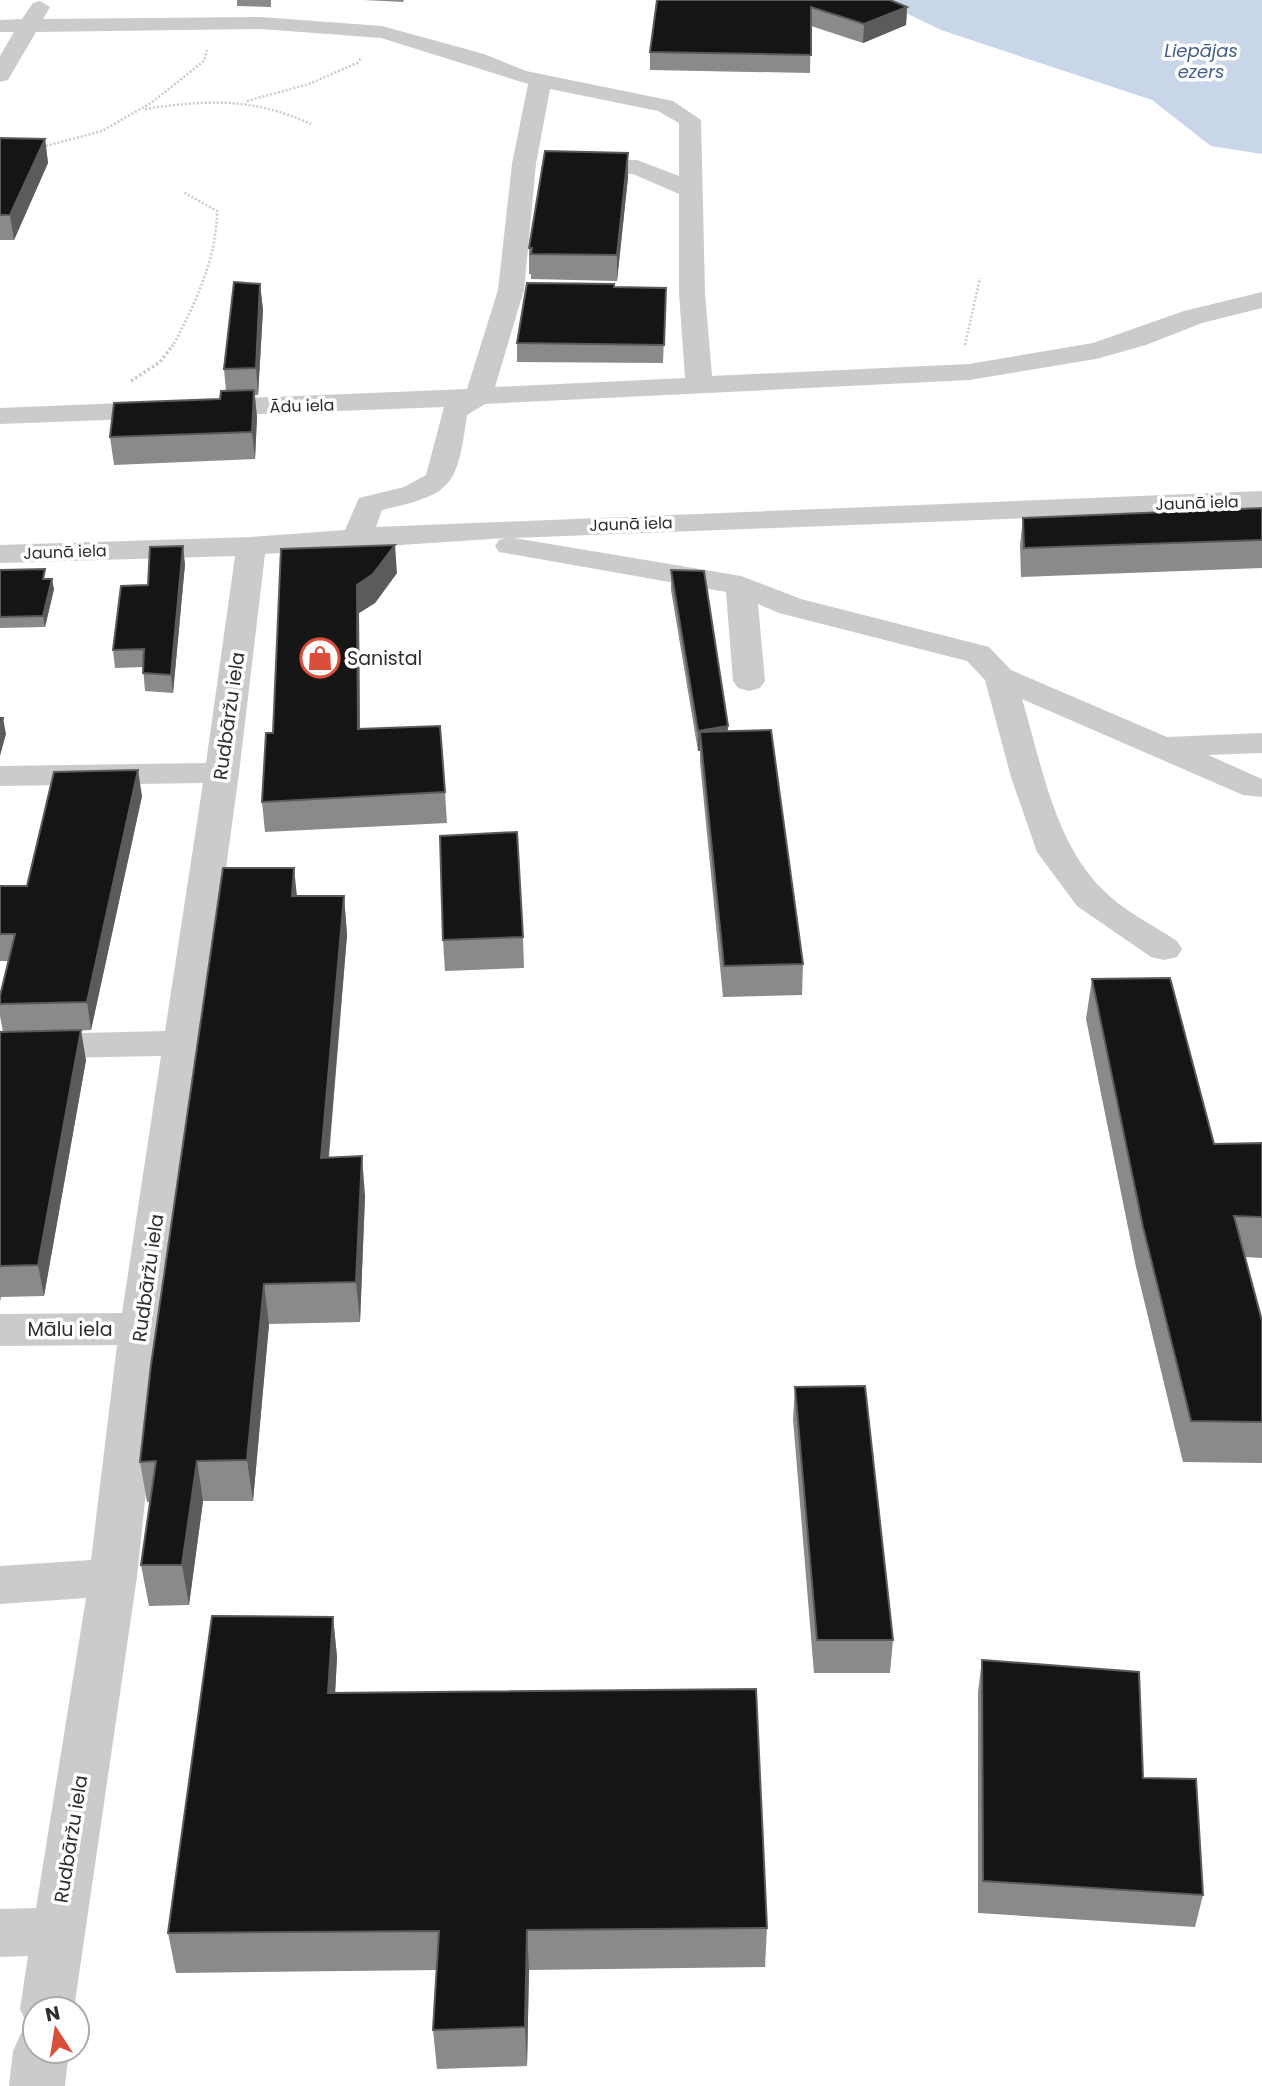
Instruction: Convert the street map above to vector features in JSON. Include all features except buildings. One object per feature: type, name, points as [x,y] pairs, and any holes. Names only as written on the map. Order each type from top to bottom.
[{"type":"street","points":[[0,75],[44,0]]},
{"type":"street","points":[[0,26],[261,23],[382,32],[540,81],[665,106],[690,120],[692,293],[699,387]]},
{"type":"street","points":[[357,538],[369,504],[434,486],[443,475],[454,412],[478,396],[511,290],[524,164],[540,81]]},
{"type":"street","points":[[524,164],[637,167],[691,190]]},
{"type":"street","points":[[511,290],[539,290]]},
{"type":"street","points":[[664,292],[692,293]]},
{"type":"street","name":"Ādu iela","points":[[0,416],[394,402],[958,373],[1096,351],[1137,340],[1193,317],[1262,300]]},
{"type":"street","name":"Jaunā iela","points":[[0,554],[251,546],[429,532],[1262,500]]},
{"type":"street","points":[[429,532],[741,584],[790,606],[978,654],[1000,677],[1255,789]]},
{"type":"street","name":"Rudbāržu iela","points":[[49,1995],[113,1577],[141,1329],[180,1043],[222,773],[251,546]]},
{"type":"street","points":[[741,584],[749,681]]},
{"type":"street","points":[[1000,677],[1028,777],[1055,852],[1090,898],[1164,949]]},
{"type":"street","points":[[1160,747],[1262,743]]},
{"type":"street","points":[[0,776],[222,773]]},
{"type":"street","points":[[0,1047],[180,1043]]},
{"type":"street","name":"Mālu iela","points":[[0,1330],[141,1329]]},
{"type":"street","points":[[0,1585],[113,1577]]},
{"type":"street","points":[[0,1933],[57,1931]]},
{"type":"street","points":[[37,2086],[39,2065]]},
{"type":"path","points":[[31,150],[102,131],[141,109],[204,61],[209,41],[198,23]]},
{"type":"path","points":[[245,101],[297,88],[357,63],[382,32]]},
{"type":"path","points":[[141,109],[215,100],[245,101],[270,106],[311,124]]},
{"type":"path","points":[[80,413],[164,359],[188,316],[219,221],[217,211],[183,192]]},
{"type":"path","points":[[958,373],[980,278]]},
{"type":"water","name":"Liepājas ezers","points":[[879,0],[1262,0],[1262,154],[1211,146],[1152,100],[941,30]]},
{"type":"place","name":"Sanistal","points":[[320,658]]}]
